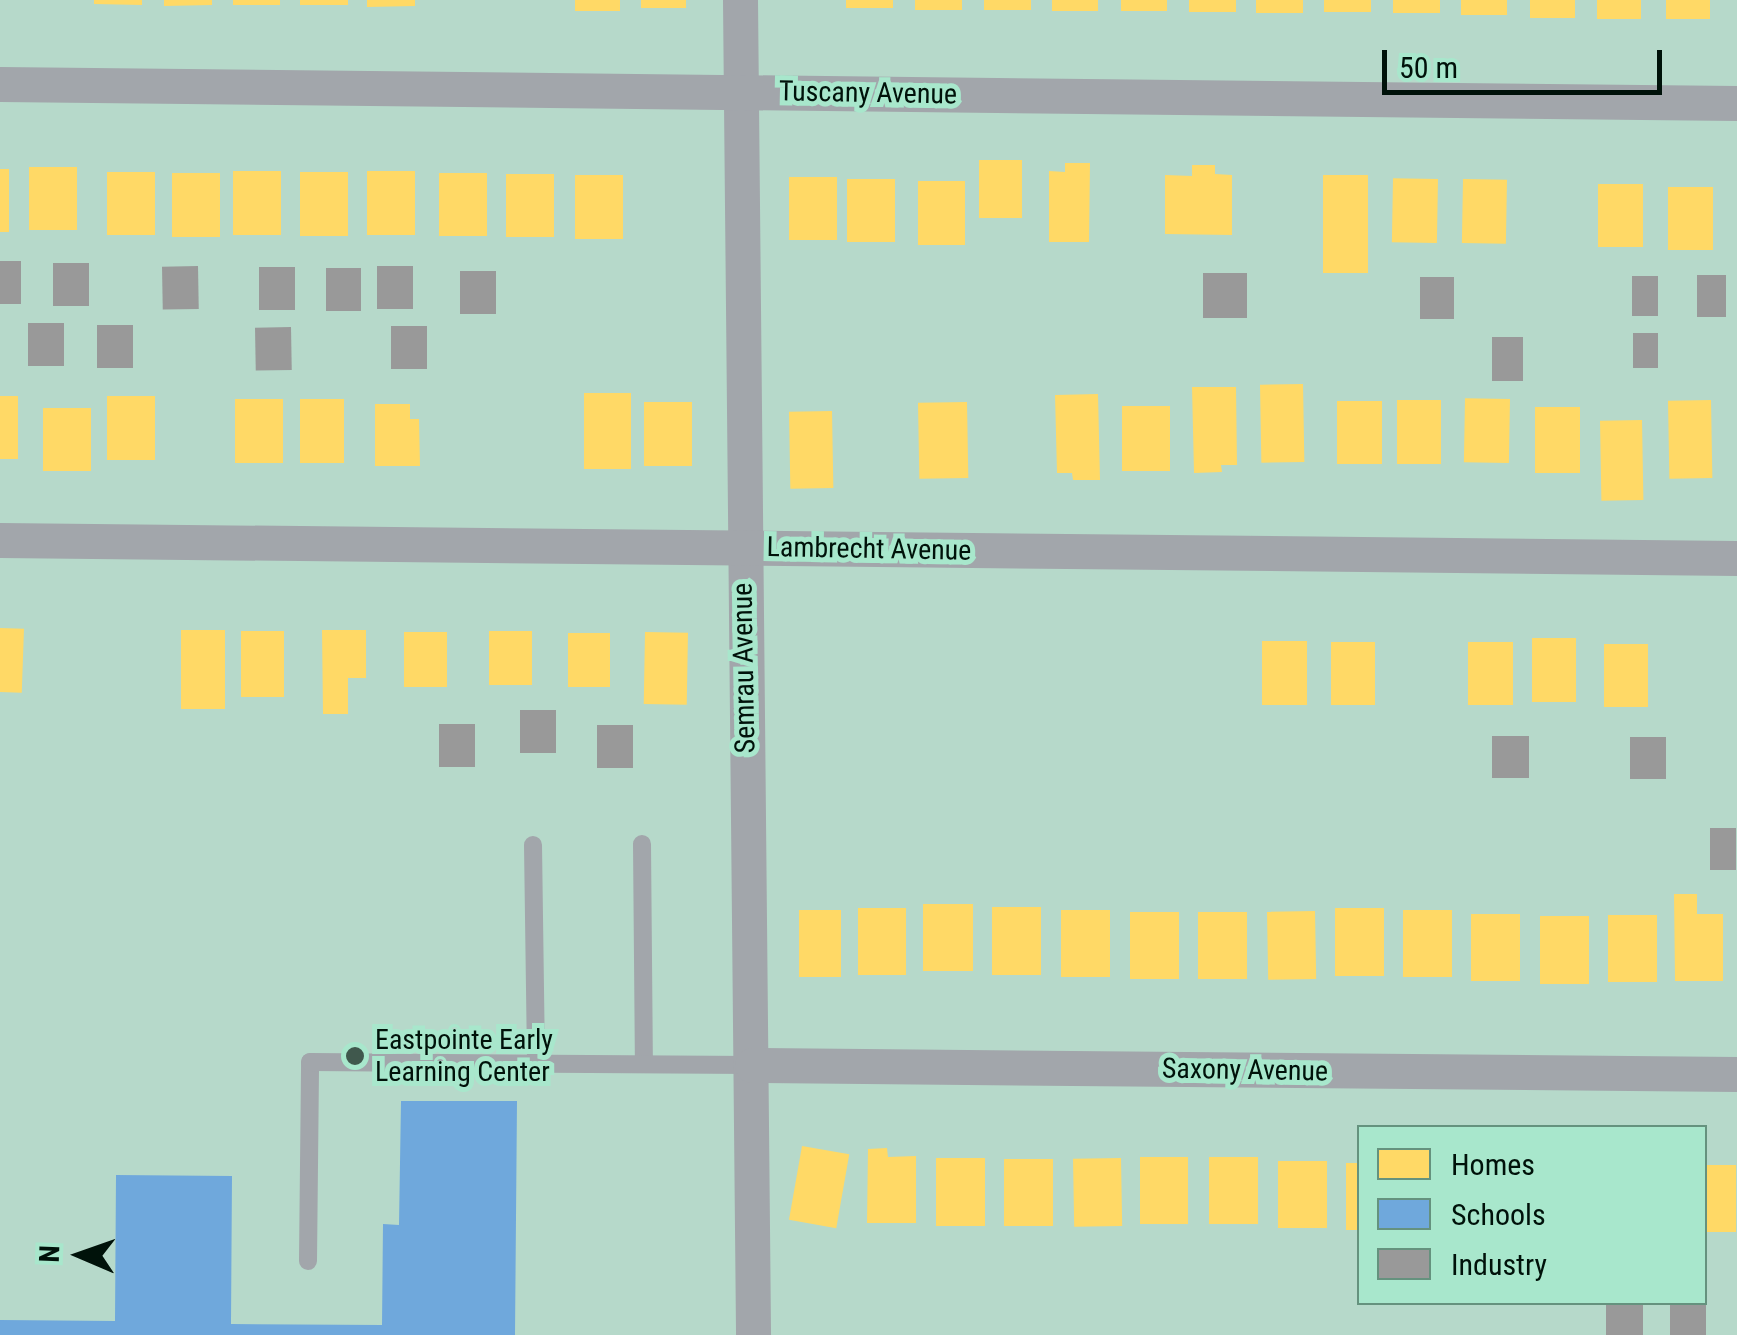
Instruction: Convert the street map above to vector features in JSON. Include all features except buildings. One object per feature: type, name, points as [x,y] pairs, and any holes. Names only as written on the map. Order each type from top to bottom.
[{"type":"street","name":"Semrau Avenue","points":[[740,0],[742,547],[753,1335]]},
{"type":"street","name":"Tuscany Avenue","points":[[0,84],[1737,103]]},
{"type":"street","name":"Lambrecht Avenue","points":[[0,540],[1737,558]]},
{"type":"street","name":"Saxony Avenue","points":[[752,1064],[1737,1074]]},
{"type":"lane","points":[[642,844],[644,1064]]},
{"type":"lane","points":[[534,845],[536,1064]]},
{"type":"lane","points":[[308,1261],[310,1062],[752,1064]]},
{"type":"place","name":"Eastpointe Early Learning Center","points":[[355,1056]]}]
